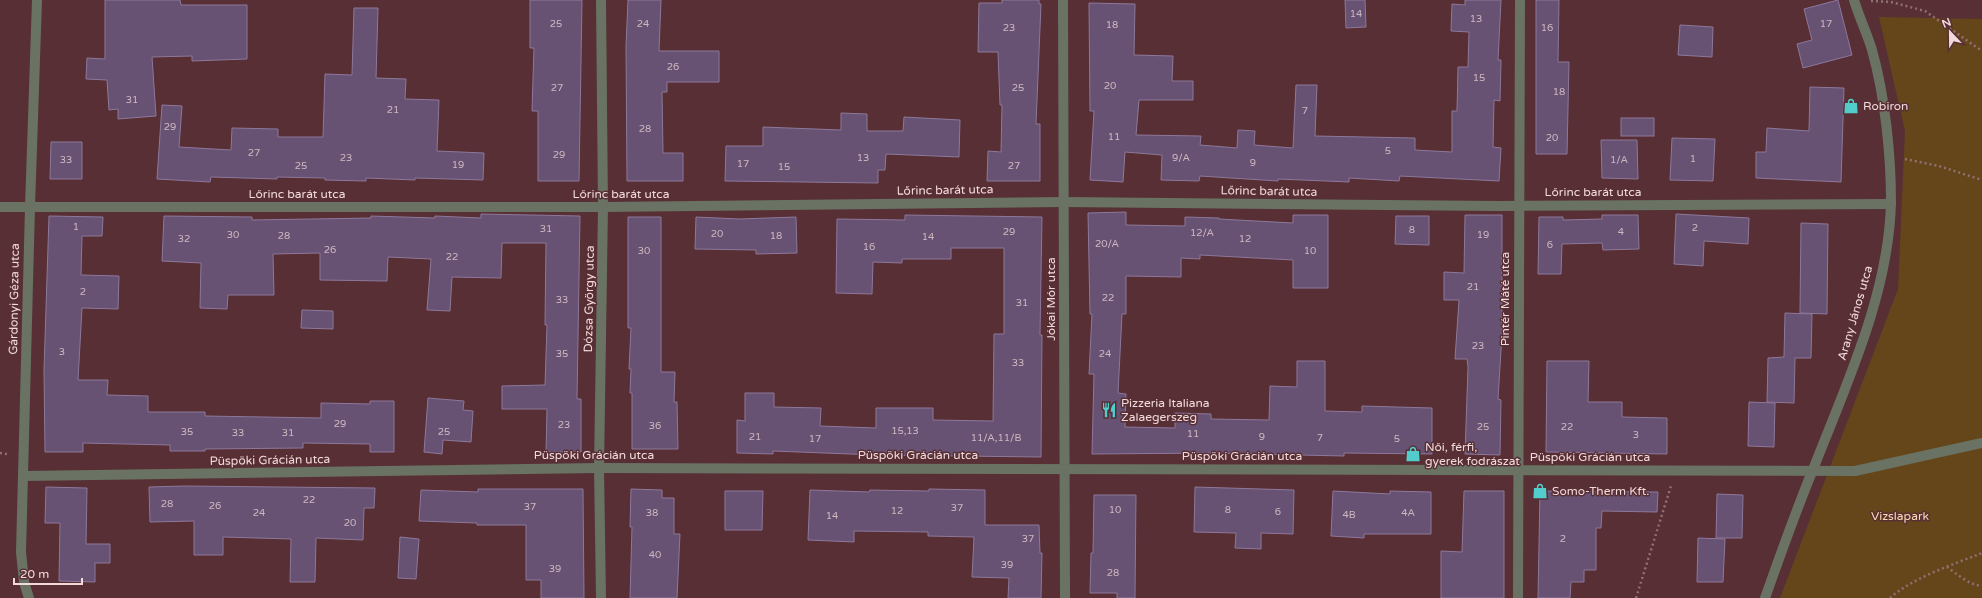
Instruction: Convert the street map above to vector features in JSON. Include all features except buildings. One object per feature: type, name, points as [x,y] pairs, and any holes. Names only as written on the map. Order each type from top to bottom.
[{"type":"street","name":"Gárdonyi Géza utca","points":[[28,598],[24,582],[21,552],[37,0]]},
{"type":"street","name":"Dózsa György utca","points":[[601,0],[603,207],[599,468],[601,598]]},
{"type":"street","name":"Jókai Mór utca","points":[[1063,0],[1065,598]]},
{"type":"street","name":"Pintér Máté utca","points":[[1518,598],[1520,0]]},
{"type":"street","name":"Arany János utca","points":[[1765,598],[1812,470],[1864,338],[1880,282],[1890,204],[1889,156],[1880,89],[1872,51],[1854,0]]},
{"type":"street","name":"Lőrinc barát utca","points":[[0,207],[603,207],[1064,202],[1519,206],[1890,204]]},
{"type":"street","name":"Püspöki Grácián utca","points":[[23,476],[599,468],[1854,471],[1982,443]]},
{"type":"path","points":[[1854,0],[1891,2],[1925,10],[1982,51]]},
{"type":"path","points":[[1889,156],[1939,166],[1982,180]]},
{"type":"path","points":[[1636,598],[1676,470]]},
{"type":"path","points":[[1890,598],[1898,591],[1947,567],[1982,553]]},
{"type":"path","points":[[1947,567],[1966,580],[1980,586],[1982,585]]},
{"type":"green space","name":"Vizslapark","points":[[1879,17],[1982,19],[1982,598],[1780,598],[1898,289],[1905,131]]},
{"type":"place","name":"Robiron","points":[[1851,106]]},
{"type":"place","name":"Pizzeria Italiana Zalaegerszeg","points":[[1109,410]]},
{"type":"place","name":"Női, férfi, gyerek fodrászat","points":[[1413,454]]},
{"type":"place","name":"Somo-Therm Kft.","points":[[1540,491]]}]
